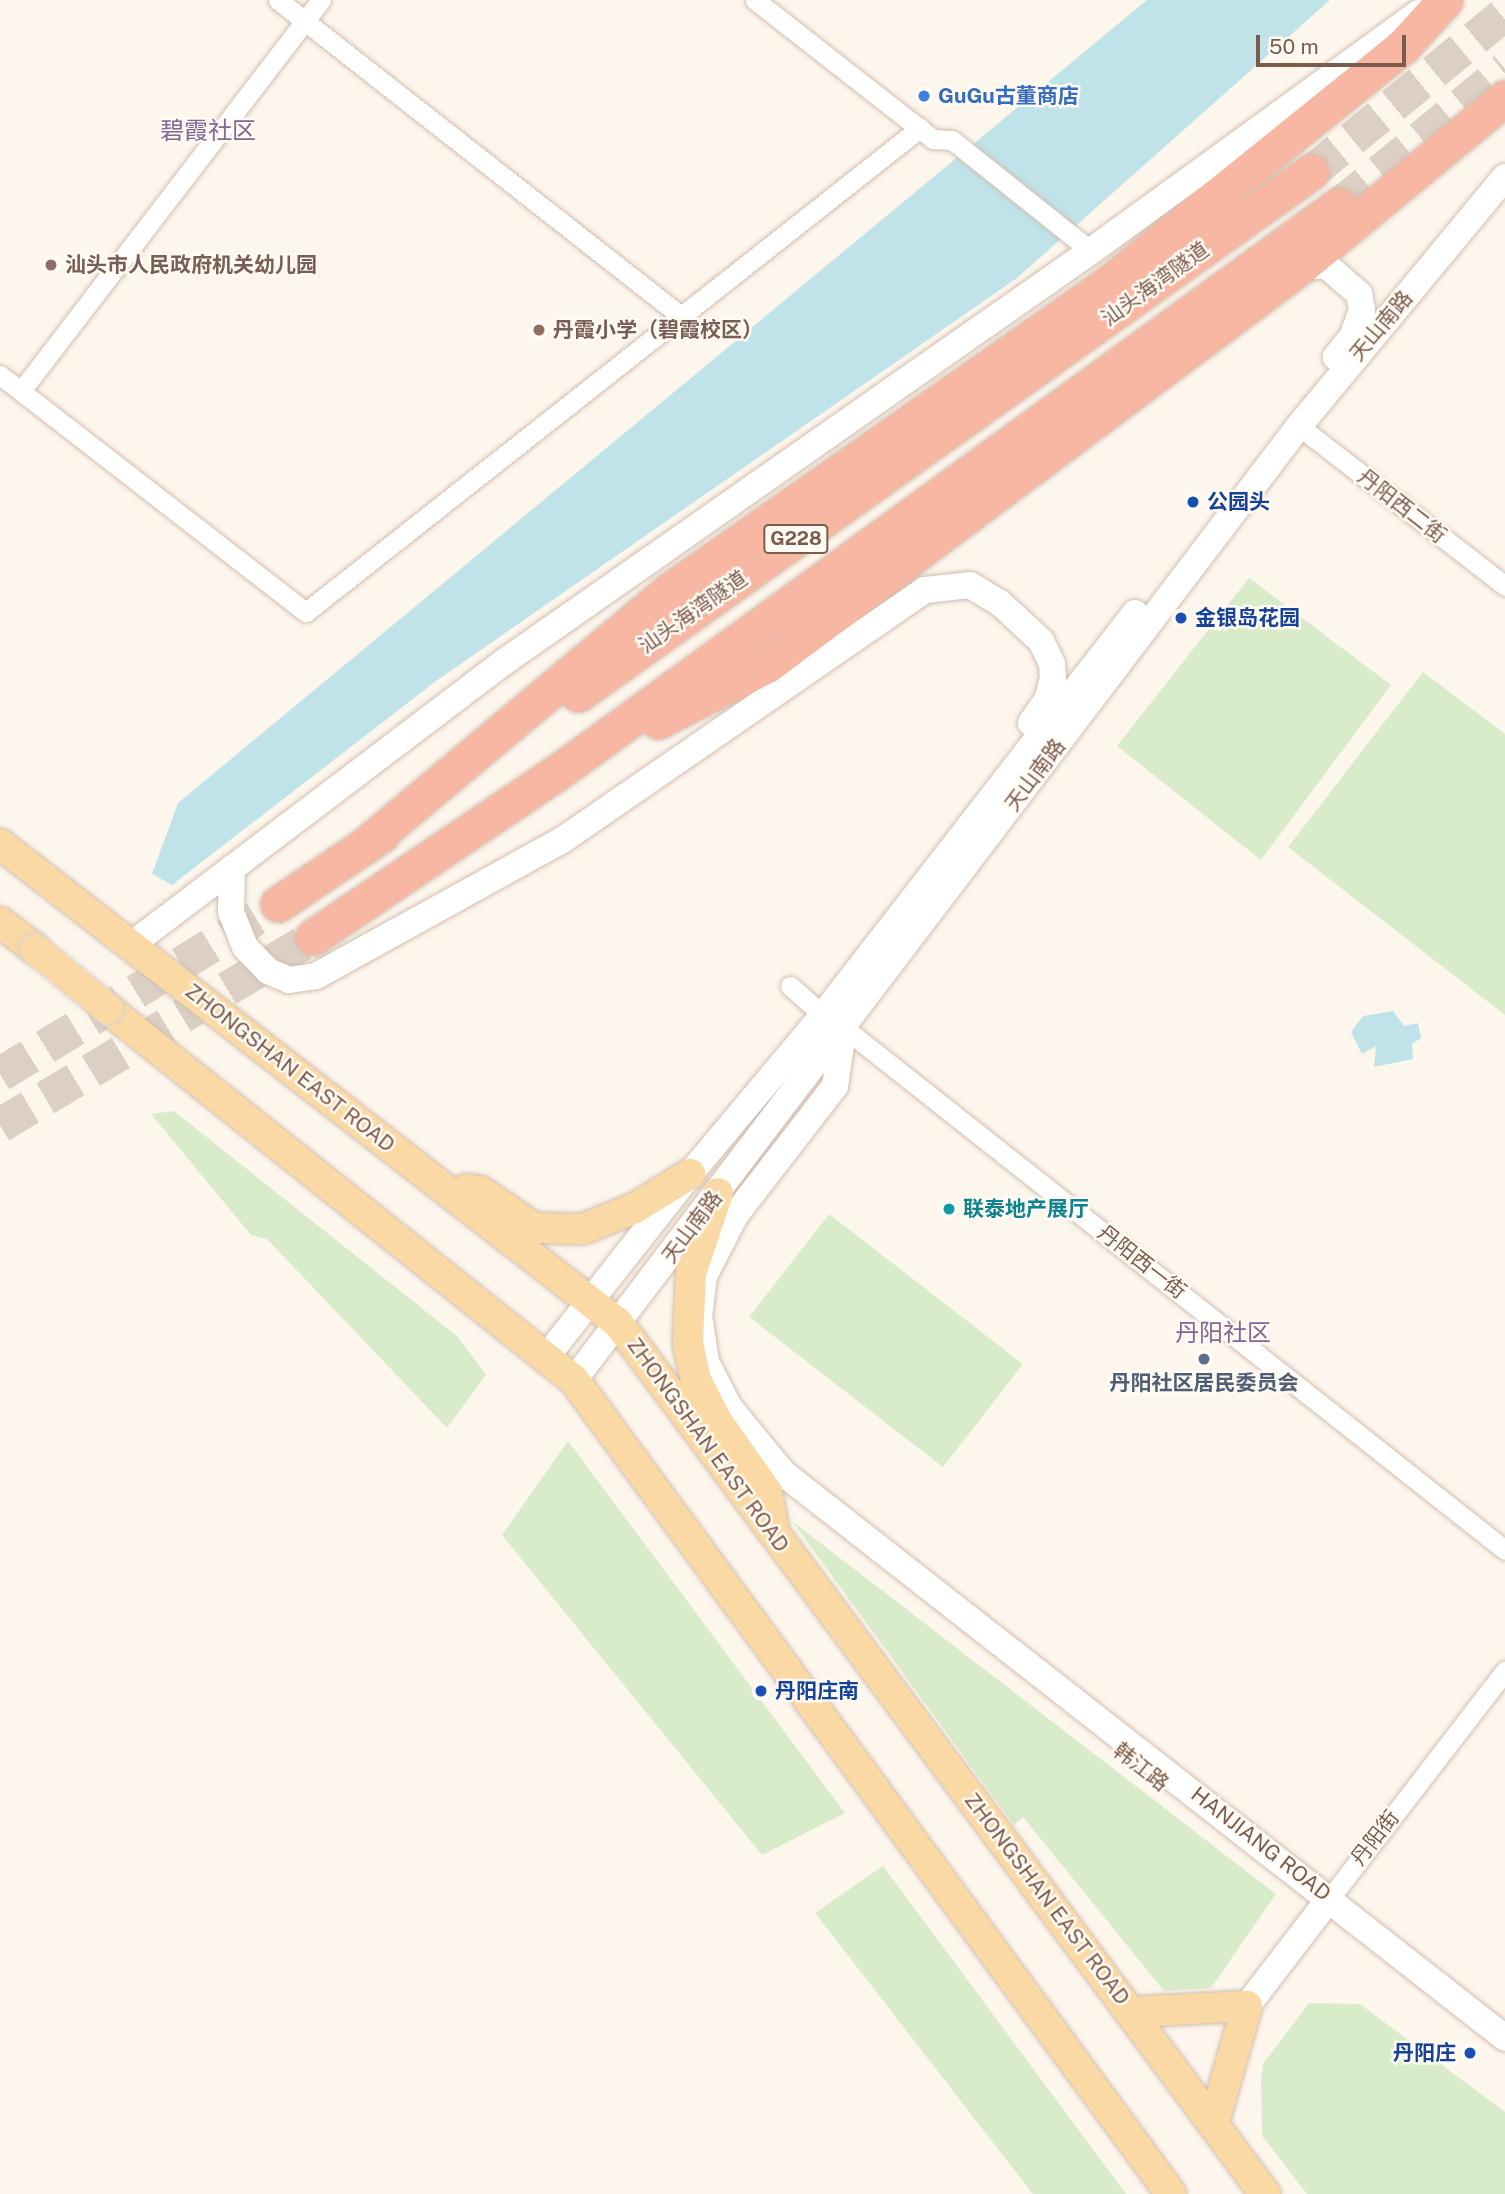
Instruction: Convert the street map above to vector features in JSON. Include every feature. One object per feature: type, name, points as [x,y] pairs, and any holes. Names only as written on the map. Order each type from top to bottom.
[{"type":"highway","points":[[363,847],[669,592],[1108,284],[1403,46],[1445,0]]},
{"type":"highway","points":[[558,772],[766,665],[1301,266],[1505,99]]},
{"type":"highway","name":"汕头海湾隧道","points":[[278,904],[363,847],[1311,172]]},
{"type":"highway","name":"汕头海湾隧道","points":[[313,937],[558,772],[1339,205]]},
{"type":"main road","points":[[131,945],[504,662],[1083,246],[1437,0]]},
{"type":"main road","name":"天山南路","points":[[547,1356],[690,1174],[833,1021],[1299,426],[1505,177]]},
{"type":"main road","name":"天山南路","points":[[573,1380],[718,1193],[833,1021],[970,826],[1352,337],[1362,310],[1359,294],[1327,266],[1301,266]]},
{"type":"main road","points":[[232,868],[231,912],[245,947],[268,971],[289,980],[316,976],[561,841],[925,590],[970,585],[1024,622],[1041,641],[1052,664],[1053,678],[1048,700],[992,777],[970,826]]},
{"type":"main road","name":"ZHONGSHAN EAST ROAD","points":[[0,844],[618,1323],[775,1538],[1132,2012],[1265,2194]]},
{"type":"main road","points":[[0,922],[547,1356],[573,1380],[1171,2194]]},
{"type":"main road","points":[[783,1473],[729,1407],[706,1362],[699,1315],[704,1276],[736,1214],[835,1086],[833,1021]]},
{"type":"main road","points":[[439,1184],[480,1191],[534,1228],[583,1229],[635,1208],[690,1174]]},
{"type":"main road","points":[[718,1193],[691,1273],[688,1343],[696,1380],[717,1421],[767,1492],[775,1538]]},
{"type":"main road","name":"HANJIANG ROAD","points":[[783,1473],[1326,1903],[1505,2038]]},
{"type":"main road","name":"韩江路","points":[[783,1473],[809,1505],[1326,1903],[1505,2055]]},
{"type":"main road","name":"丹阳街","points":[[1247,2006],[1326,1903]]},
{"type":"main road","points":[[1132,2012],[1247,2006],[1214,2122]]},
{"type":"street","points":[[278,0],[681,316]]},
{"type":"street","points":[[21,391],[321,0]]},
{"type":"street","points":[[755,0],[933,139],[952,140],[1083,246]]},
{"type":"street","points":[[0,375],[306,612],[920,128]]},
{"type":"street","name":"丹阳西二街","points":[[1299,426],[1505,586]]},
{"type":"street","name":"丹阳西一街","points":[[790,986],[1505,1550]]},
{"type":"street","name":"丹阳街","points":[[1326,1903],[1505,1671]]},
{"type":"green space","points":[[1249,578],[1391,685],[1261,860],[1117,746]]},
{"type":"green space","points":[[1423,672],[1505,734],[1505,1015],[1288,847]]},
{"type":"green space","points":[[174,1111],[458,1337],[486,1375],[447,1428],[267,1239],[251,1235],[151,1114]]},
{"type":"green space","points":[[829,1214],[1023,1364],[943,1467],[749,1317]]},
{"type":"green space","points":[[568,1441],[845,1813],[762,1855],[502,1535]]},
{"type":"green space","points":[[792,1521],[1276,1894],[1211,1988],[1164,1991],[1023,1817],[1014,1825]]},
{"type":"green space","points":[[883,1866],[1126,2194],[1033,2194],[815,1913]]},
{"type":"green space","points":[[1309,2003],[1360,2004],[1505,2112],[1505,2194],[1307,2194],[1262,2136],[1261,2080],[1263,2064]]},
{"type":"water","points":[[1147,0],[1330,0],[1017,278],[436,681],[172,885],[152,874],[178,803]]},
{"type":"water","points":[[1393,1011],[1404,1026],[1418,1023],[1421,1038],[1412,1044],[1413,1059],[1374,1067],[1376,1046],[1362,1054],[1351,1032],[1363,1016]]},
{"type":"tunnel","points":[[1311,172],[1505,13]]},
{"type":"tunnel","points":[[1339,205],[1505,69]]},
{"type":"tunnel","points":[[0,1074],[278,904]]},
{"type":"tunnel","points":[[0,1125],[313,937]]},
{"type":"place","name":"GuGu古董商店","points":[[924,96]]},
{"type":"place","name":"汕头市人民政府机关幼儿园","points":[[51,265]]},
{"type":"place","name":"丹霞小学（碧霞校区）","points":[[539,330]]},
{"type":"place","name":"公园头","points":[[1193,502]]},
{"type":"place","name":"金银岛花园","points":[[1181,618]]},
{"type":"place","name":"联泰地产展厅","points":[[949,1209]]},
{"type":"place","name":"丹阳社区居民委员会","points":[[1204,1359]]},
{"type":"place","name":"丹阳庄南","points":[[761,1691]]},
{"type":"place","name":"丹阳庄","points":[[1470,2053]]},
{"type":"district","name":"碧霞社区","points":[[208,131]]},
{"type":"district","name":"丹阳社区","points":[[1223,1333]]}]
